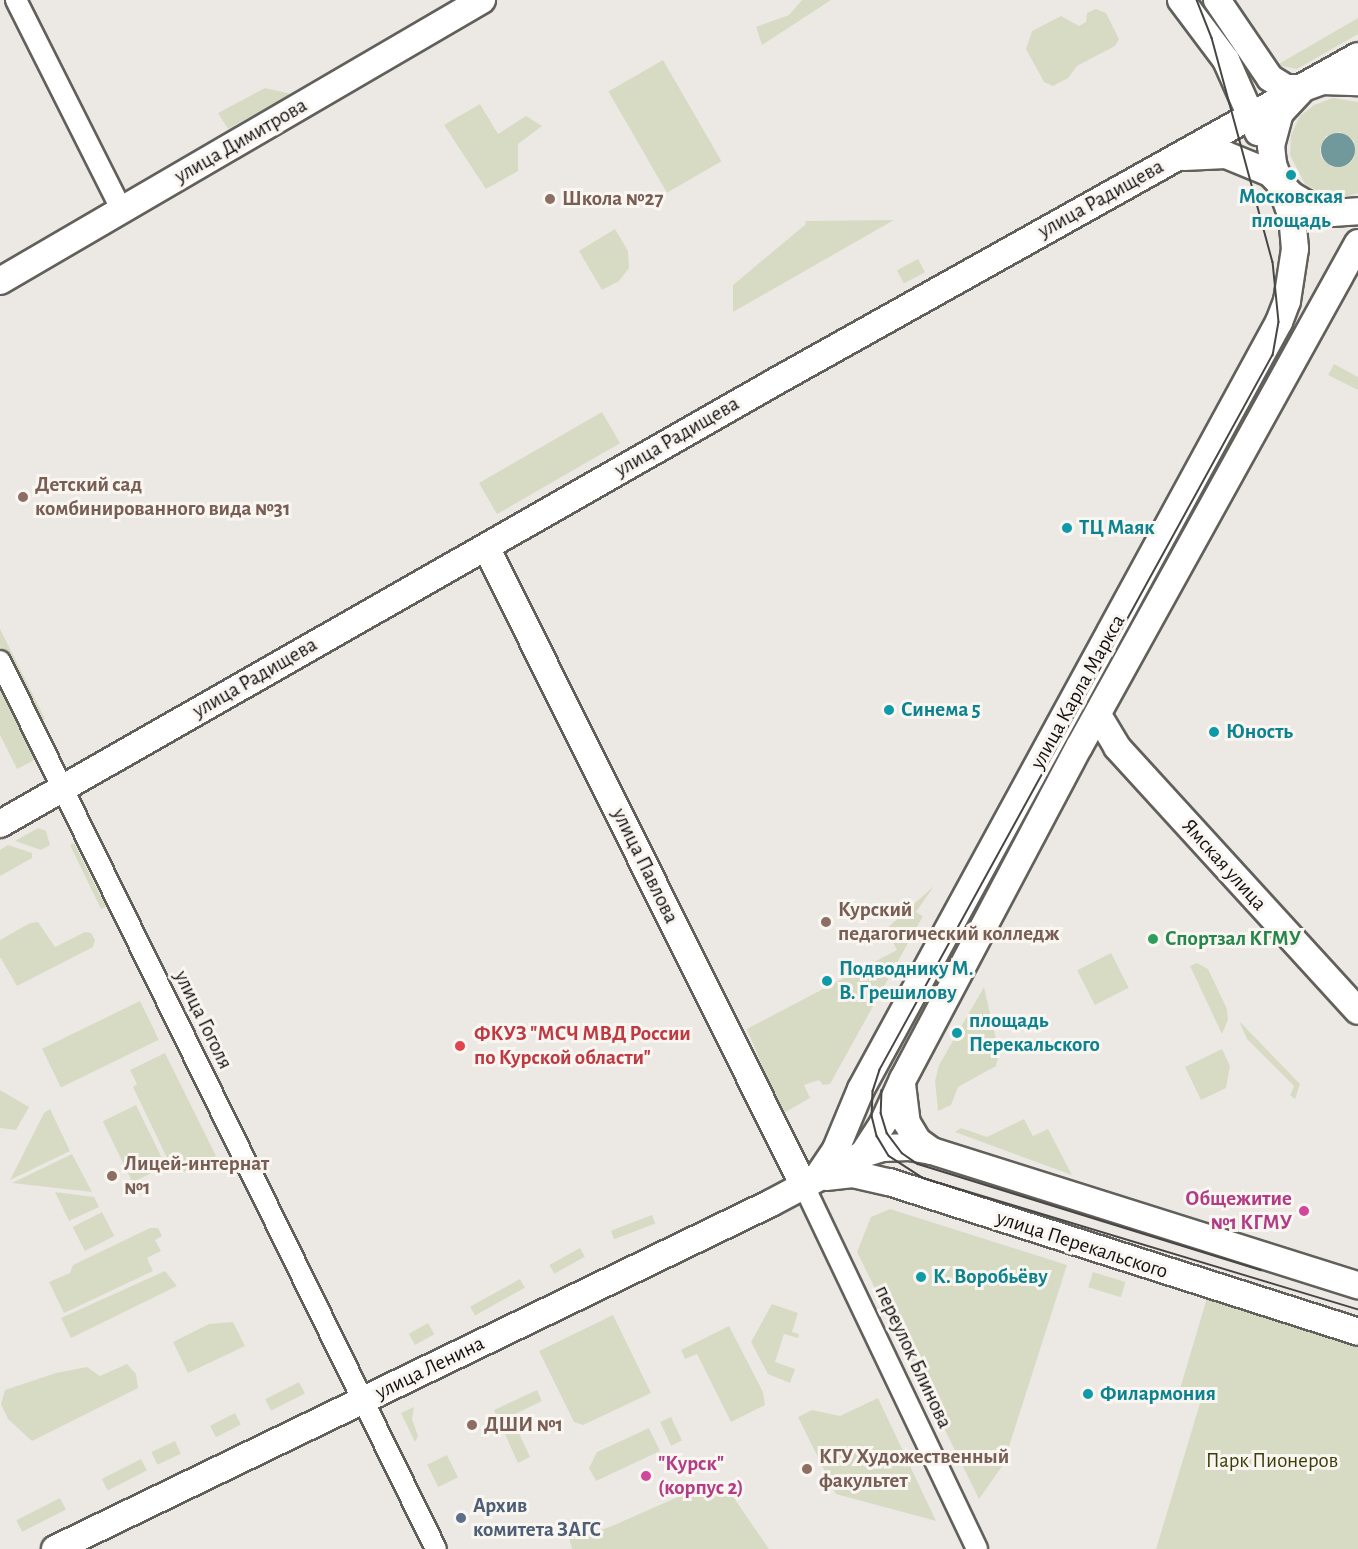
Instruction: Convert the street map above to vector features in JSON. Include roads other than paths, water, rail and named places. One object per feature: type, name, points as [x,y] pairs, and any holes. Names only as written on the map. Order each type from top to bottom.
[{"type":"main road","name":"улица Димитрова","points":[[0,281],[482,0]]},
{"type":"main road","points":[[1180,0],[1226,60],[1280,182]]},
{"type":"main road","points":[[1217,0],[1270,78],[1286,88],[1303,87],[1332,80],[1358,82]]},
{"type":"main road","name":"улица Радищева","points":[[0,824],[486,547],[1358,56]]},
{"type":"main road","points":[[1280,182],[1273,164],[1275,128],[1288,100],[1303,87]]},
{"type":"main road","points":[[1164,164],[1186,156],[1226,155],[1254,164],[1280,182],[1291,195],[1317,210],[1332,213],[1358,211]]},
{"type":"main road","name":"улица Карла Маркса","points":[[805,1185],[827,1166],[861,1089],[1275,330],[1287,302],[1295,249],[1292,217],[1280,182]]},
{"type":"main road","name":"улица Карла Маркса","points":[[863,1154],[883,1124],[903,1079],[1098,715],[1358,243]]},
{"type":"main road","name":"улица Павлова","points":[[486,547],[805,1185]]},
{"type":"main road","name":"Ямская улица","points":[[1098,715],[1117,747],[1358,1011]]},
{"type":"main road","points":[[903,1079],[901,1096],[907,1123],[918,1141],[932,1151]]},
{"type":"main road","points":[[861,1089],[856,1115],[863,1154],[881,1175],[905,1187]]},
{"type":"main road","name":"улица Перекальского","points":[[863,1154],[895,1146],[932,1151],[1358,1285]]},
{"type":"main road","points":[[805,1185],[863,1154]]},
{"type":"main road","name":"улица Перекальского","points":[[805,1185],[829,1176],[853,1174],[905,1187],[1358,1332]]},
{"type":"main road","name":"улица Ленина","points":[[55,1549],[805,1185]]},
{"type":"street","points":[[16,0],[122,211]]},
{"type":"street","name":"улица Гоголя","points":[[0,661],[435,1549]]},
{"type":"street","name":"переулок Блинова","points":[[805,1185],[977,1549]]},
{"type":"water","name":"Московская площадь","points":[[1338,133],[1350,138],[1355,150],[1350,162],[1338,167],[1326,162],[1321,150],[1326,138]]},
{"type":"tram line","points":[[1197,0],[1212,38],[1273,262],[1279,322],[1273,355],[880,1070],[873,1091],[872,1116],[877,1136],[889,1156],[923,1178],[1358,1309]]},
{"type":"tram line","points":[[882,1090],[881,1113],[887,1133],[902,1153],[918,1164],[1261,1270]]},
{"type":"place","name":"Московская площадь","points":[[1291,175]]},
{"type":"place","name":"Школа №27","points":[[550,199]]},
{"type":"place","name":"Детский сад комбинированного вида №31","points":[[23,497]]},
{"type":"place","name":"ТЦ Маяк","points":[[1067,528]]},
{"type":"place","name":"Синема 5","points":[[889,710]]},
{"type":"place","name":"Юность","points":[[1214,732]]},
{"type":"place","name":"Курский педагогический колледж","points":[[826,922]]},
{"type":"place","name":"Спортзал КГМУ","points":[[1153,939]]},
{"type":"place","name":"Подводнику М. В. Грешилову","points":[[827,981]]},
{"type":"place","name":"площадь Перекальского","points":[[957,1033]]},
{"type":"place","name":"ФКУЗ \"МСЧ МВД России по Курской области\"","points":[[460,1046]]},
{"type":"place","name":"Лицей-интернат №1","points":[[112,1176]]},
{"type":"place","name":"Общежитие №1 КГМУ","points":[[1304,1211]]},
{"type":"place","name":"К. Воробьёву","points":[[921,1277]]},
{"type":"place","name":"Филармония","points":[[1088,1394]]},
{"type":"place","name":"ДШИ №1","points":[[472,1425]]},
{"type":"place","name":"КГУ Художественный факультет","points":[[807,1469]]},
{"type":"place","name":"\"Курск\" (корпус 2)","points":[[646,1476]]},
{"type":"place","name":"Архив комитета ЗАГС","points":[[461,1518]]},
{"type":"park label","name":"Парк Пионеров","points":[[1272,1461]]}]
